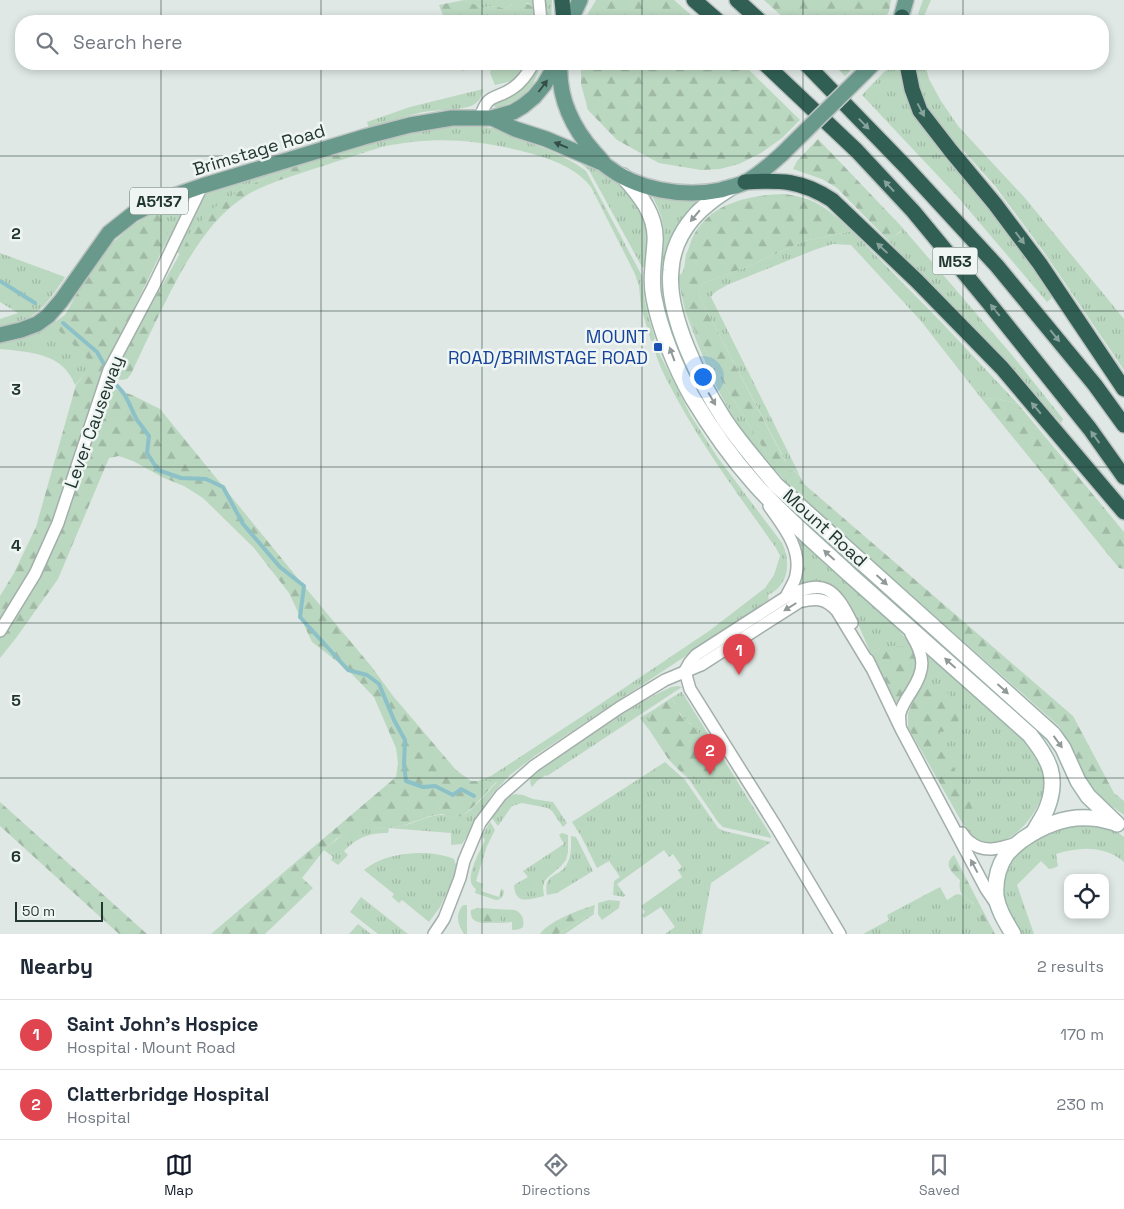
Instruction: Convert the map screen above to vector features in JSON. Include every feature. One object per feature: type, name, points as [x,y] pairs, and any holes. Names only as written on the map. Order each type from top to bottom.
[{"type":"highway","points":[[562,0],[563,15]]},
{"type":"highway","points":[[694,0],[711,15]]},
{"type":"highway","points":[[737,0],[753,15]]},
{"type":"highway","name":"M53","points":[[771,70],[857,151],[913,211],[1078,414],[1124,477]]},
{"type":"highway","name":"M53","points":[[812,70],[906,167],[997,266],[1095,384],[1124,426]]},
{"type":"highway","points":[[908,70],[912,89],[920,111],[995,204],[1040,264],[1124,390]]},
{"type":"highway","points":[[739,184],[762,181],[795,183],[832,200],[917,281],[1002,368],[1124,512]]},
{"type":"main road","points":[[573,15],[580,0]]},
{"type":"main road","points":[[903,15],[906,0]]},
{"type":"main road","name":"Brimstage Road","points":[[0,335],[37,324],[48,316],[61,301],[109,233],[133,214],[159,201],[202,186],[410,125],[452,118],[486,118],[513,112],[534,97],[554,70]]},
{"type":"main road","points":[[559,70],[562,92],[570,116],[586,143],[606,164],[622,175],[644,186],[688,194],[703,193],[739,184],[762,172],[867,70]]},
{"type":"main road","name":"Brimstage Road","points":[[486,118],[546,139],[606,164]]},
{"type":"main road","name":"Mount Road","points":[[622,175],[646,206],[653,223],[656,240],[653,268],[654,298],[661,326],[675,362],[691,395],[710,426],[734,460],[754,483],[805,534],[1030,735],[1043,751],[1050,766],[1051,794],[1047,809],[1034,832]]},
{"type":"main road","name":"Mount Road","points":[[739,184],[705,205],[689,224],[673,256],[670,277],[674,308],[683,337],[694,365],[724,419],[748,452],[776,484],[1053,734],[1063,748],[1078,781],[1088,796],[1120,826]]},
{"type":"main road","points":[[1013,934],[999,908],[996,896],[996,881],[1001,864],[1007,854],[1018,843],[1043,827],[1071,819],[1090,818],[1104,820],[1120,826]]},
{"type":"street","points":[[539,0],[540,15]]},
{"type":"street","points":[[486,118],[484,107],[487,101],[512,89],[529,70]]},
{"type":"street","name":"Lever Causeway","points":[[0,631],[35,574],[58,523],[109,370],[153,287],[202,186]]},
{"type":"street","name":"Mount Road","points":[[754,483],[788,534],[796,554],[796,576],[786,597]]},
{"type":"street","points":[[840,934],[777,828],[690,689],[685,672],[696,655],[786,597],[811,587],[829,590],[842,603],[856,631],[870,667]]},
{"type":"street","points":[[434,934],[444,919],[460,878],[464,861],[480,823],[501,795],[534,766],[619,708],[665,680],[701,665],[798,602],[810,599],[825,601],[837,611],[870,667],[986,889],[999,908]]},
{"type":"street","points":[[901,729],[900,713],[921,673],[922,656],[918,644],[906,624]]},
{"type":"street","points":[[949,818],[970,842],[983,849],[998,849],[1018,843]]},
{"type":"green space","points":[[464,0],[532,0],[533,7],[528,3],[512,4],[505,9],[491,6],[483,8]]},
{"type":"green space","points":[[464,0],[483,8],[494,6],[505,9],[512,4],[522,2],[533,7],[534,15],[443,15],[439,5]]},
{"type":"green space","points":[[543,0],[552,0],[551,15],[544,15]]},
{"type":"green space","points":[[596,0],[674,0],[691,15],[587,15]]},
{"type":"green space","points":[[764,0],[891,0],[887,15],[780,15]]},
{"type":"green space","points":[[923,0],[931,0],[925,15],[918,15]]},
{"type":"green space","points":[[491,70],[525,70],[517,80],[495,85],[490,73]]},
{"type":"green space","points":[[530,70],[539,70],[533,84],[521,98],[499,108],[493,104]]},
{"type":"green space","points":[[581,70],[749,70],[800,120],[782,138],[761,153],[739,164],[720,169],[701,170],[659,163],[617,140],[588,110],[581,84]]},
{"type":"green space","points":[[838,70],[852,70],[845,76]]},
{"type":"green space","points":[[886,70],[900,70],[907,99],[918,122],[982,198],[1053,297],[1047,302],[956,195],[862,95]]},
{"type":"green space","points":[[914,70],[927,70],[929,79],[941,101],[958,126],[1025,198],[1124,319],[1124,370],[1044,252],[995,186],[962,149],[954,145],[933,119],[921,95]]},
{"type":"green space","points":[[483,89],[479,100],[469,107],[423,112],[369,128],[367,122],[410,107]]},
{"type":"green space","points":[[452,125],[487,127],[521,134],[521,140],[547,149],[586,171],[642,276],[646,307],[655,338],[653,341],[651,341],[641,307],[639,286],[635,274],[591,187],[579,175],[565,166],[541,156],[518,150],[473,142],[443,140],[384,146],[368,151],[319,158],[414,130]]},
{"type":"green space","points":[[818,139],[901,226],[901,231],[894,236],[886,238],[837,188],[822,179],[793,169],[797,161]]},
{"type":"green space","points":[[540,144],[586,162],[629,190],[649,222],[648,267],[642,267],[589,170],[579,162]]},
{"type":"green space","points":[[369,151],[266,186],[244,197],[226,211],[204,237],[185,265],[131,374],[127,379],[121,380],[113,376],[114,371],[192,232],[212,209],[236,193],[282,169],[319,158]]},
{"type":"green space","points":[[282,169],[236,193],[192,232],[180,254],[165,245],[168,238],[162,207],[183,198]]},
{"type":"green space","points":[[785,194],[806,199],[822,206],[852,231],[804,241],[749,266],[704,283],[698,292],[786,463],[774,460],[766,453],[717,372],[685,311],[678,277],[683,271],[691,241],[698,228],[707,218],[718,210],[744,199]]},
{"type":"green space","points":[[652,195],[698,200],[699,202],[665,266],[661,266],[664,230]]},
{"type":"green space","points":[[162,207],[167,224],[168,238],[105,368],[46,543],[18,595],[0,623],[0,596],[14,573],[36,527],[76,385],[93,364],[52,324],[65,315],[85,279],[106,249],[131,226]]},
{"type":"green space","points":[[901,226],[1012,355],[1063,419],[1061,423],[1014,371],[886,238],[901,232]]},
{"type":"green space","points":[[852,231],[1018,404],[999,399],[981,398],[921,321],[851,245],[833,244],[814,250],[727,285],[715,292],[711,297],[799,474],[794,471],[786,478],[788,485],[747,436],[724,401],[685,311],[717,372],[766,453],[786,462],[698,292],[704,283],[749,266],[804,241]]},
{"type":"green space","points":[[0,253],[65,277],[38,311],[23,321],[0,328],[0,319],[18,313],[0,302]]},
{"type":"green space","points":[[52,324],[94,364],[75,385],[70,374],[54,360],[34,353],[0,349],[0,341],[27,335]]},
{"type":"green space","points":[[654,343],[691,416],[718,458],[782,543],[786,554],[787,566],[782,583],[768,595],[769,601],[536,755],[510,775],[493,793],[474,821],[462,844],[451,845],[451,833],[389,828],[407,825],[434,816],[454,817],[465,814],[497,782],[478,781],[491,776],[709,631],[765,588],[774,575],[780,556],[776,548],[719,467],[692,425],[663,373],[652,344]]},
{"type":"green space","points":[[109,387],[132,395],[160,409],[371,666],[393,696],[456,770],[471,781],[497,781],[462,816],[451,818],[442,814],[430,816],[402,826],[389,828],[365,827],[351,831],[336,839],[324,850],[302,878],[313,888],[265,934],[211,934],[396,777],[398,763],[396,748],[374,697],[348,670],[312,642],[289,593],[254,548],[203,498],[184,486],[164,478],[133,461],[119,456],[109,458],[58,579],[0,658],[0,637],[13,619],[49,556],[77,486]]},
{"type":"green space","points":[[981,398],[999,399],[1018,404],[1124,532],[1124,569],[1119,568]]},
{"type":"green space","points":[[790,471],[797,473],[804,484],[1073,716],[1114,793],[1124,801],[1124,815],[1096,795],[1085,779],[1060,727],[788,485],[786,478]]},
{"type":"green space","points":[[789,527],[885,614],[909,642],[914,651],[880,648],[871,654],[849,607],[810,584],[799,583]]},
{"type":"green space","points":[[904,646],[914,651],[917,658],[914,678],[899,701],[896,702],[871,654],[880,648]]},
{"type":"green space","points":[[928,653],[1030,745],[1037,757],[1044,777],[1041,799],[1029,820],[1020,829],[1001,842],[984,843],[968,833],[908,727],[908,714],[913,701],[922,687],[928,670]]},
{"type":"green space","points":[[671,687],[682,687],[537,781],[532,787],[530,783],[531,777],[543,766],[639,703]]},
{"type":"green space","points":[[922,687],[944,689],[957,706],[959,720],[957,726],[950,731],[937,732],[938,740],[948,753],[956,775],[971,797],[974,814],[968,820],[961,820],[908,727],[908,714],[913,701]]},
{"type":"green space","points":[[681,692],[771,838],[723,827],[688,778],[682,773],[690,778],[691,724],[683,718],[677,705],[671,698]]},
{"type":"green space","points":[[671,698],[679,708],[680,715],[698,731],[704,747],[709,764],[708,772],[698,778],[690,778],[682,773],[669,760],[650,731],[651,713]]},
{"type":"green space","points":[[655,709],[650,720],[650,731],[640,718]]},
{"type":"green space","points":[[665,762],[685,780],[718,828],[771,842],[711,883],[702,934],[665,934],[675,927],[661,907],[644,918],[642,915],[645,912],[641,906],[682,877],[678,870],[682,867],[673,854],[669,857],[664,850],[617,884],[625,895],[624,897],[613,895],[614,881],[620,877],[609,861],[597,868],[572,822]]},
{"type":"green space","points":[[515,794],[553,802],[567,823],[563,827],[548,808],[522,803],[512,806],[498,826],[492,818],[509,796]]},
{"type":"green space","points":[[0,802],[147,934],[119,934],[0,826]]},
{"type":"green space","points":[[490,822],[495,830],[487,846],[476,881],[483,884],[481,891],[499,897],[502,889],[504,891],[503,896],[496,900],[475,893],[476,889],[472,885],[471,879],[473,866],[485,840],[482,836]]},
{"type":"green space","points":[[1079,824],[1108,828],[1124,837],[1124,862],[1116,856],[1091,849],[1056,854],[1058,866],[1054,868],[1049,869],[1041,861],[1017,885],[1034,934],[1020,934],[1003,900],[1002,894],[1004,875],[1010,863],[1018,853],[1041,837]]},
{"type":"green space","points":[[361,828],[389,828],[388,833],[369,835],[354,842],[344,851],[348,855],[338,865],[331,860],[333,857],[324,850],[338,838]]},
{"type":"green space","points":[[562,833],[568,835],[566,860],[545,880],[543,887],[544,896],[524,900],[517,896],[514,885],[528,877],[523,871],[564,844],[559,835]]},
{"type":"green space","points":[[571,836],[576,837],[593,871],[557,893],[547,895],[547,882],[552,876],[564,869],[569,861]]},
{"type":"green space","points":[[418,853],[436,854],[454,859],[457,868],[440,907],[429,922],[402,900],[399,903],[392,897],[394,894],[364,870],[376,862],[390,857]]},
{"type":"green space","points":[[954,855],[995,934],[988,934],[981,919],[977,916],[973,903],[962,894],[960,880],[952,872],[949,865]]},
{"type":"green space","points":[[940,887],[947,900],[957,894],[962,895],[972,903],[979,913],[988,934],[863,934],[889,920],[887,915]]},
{"type":"green space","points":[[361,897],[408,934],[378,934],[350,912]]},
{"type":"green space","points":[[609,900],[620,901],[619,908],[602,920],[598,914],[598,903]]},
{"type":"green space","points":[[464,905],[467,905],[467,934],[464,934],[458,920],[460,910]]},
{"type":"green space","points":[[595,905],[593,912],[558,934],[540,934],[544,929],[557,921]]},
{"type":"green space","points":[[478,908],[515,910],[522,917],[523,927],[512,930],[512,922],[500,923],[501,921],[485,910]]},
{"type":"green space","points":[[478,908],[499,913],[501,915],[500,923],[485,923],[473,919],[471,910]]},
{"type":"green space","points":[[594,910],[594,914],[565,934],[558,934],[593,912]]},
{"type":"green space","points":[[358,924],[371,934],[349,934]]},
{"type":"waterway","points":[[0,281],[35,303]]},
{"type":"waterway","points":[[63,323],[97,352],[104,364]]},
{"type":"waterway","points":[[113,383],[124,395],[137,420],[149,436],[147,453],[158,470],[181,478],[206,479],[223,487],[243,524],[280,567],[304,586],[300,617],[348,670],[367,675],[379,684],[394,720],[405,740],[404,764],[406,781],[423,787],[435,786],[453,795],[461,789],[474,796]]},
{"type":"place","name":"MOUNT ROAD/BRIMSTAGE ROAD","points":[[658,347]]},
{"type":"place","name":"Saint John's Hospice","points":[[739,675]]},
{"type":"place","name":"Clatterbridge Hospital","points":[[710,775]]}]
